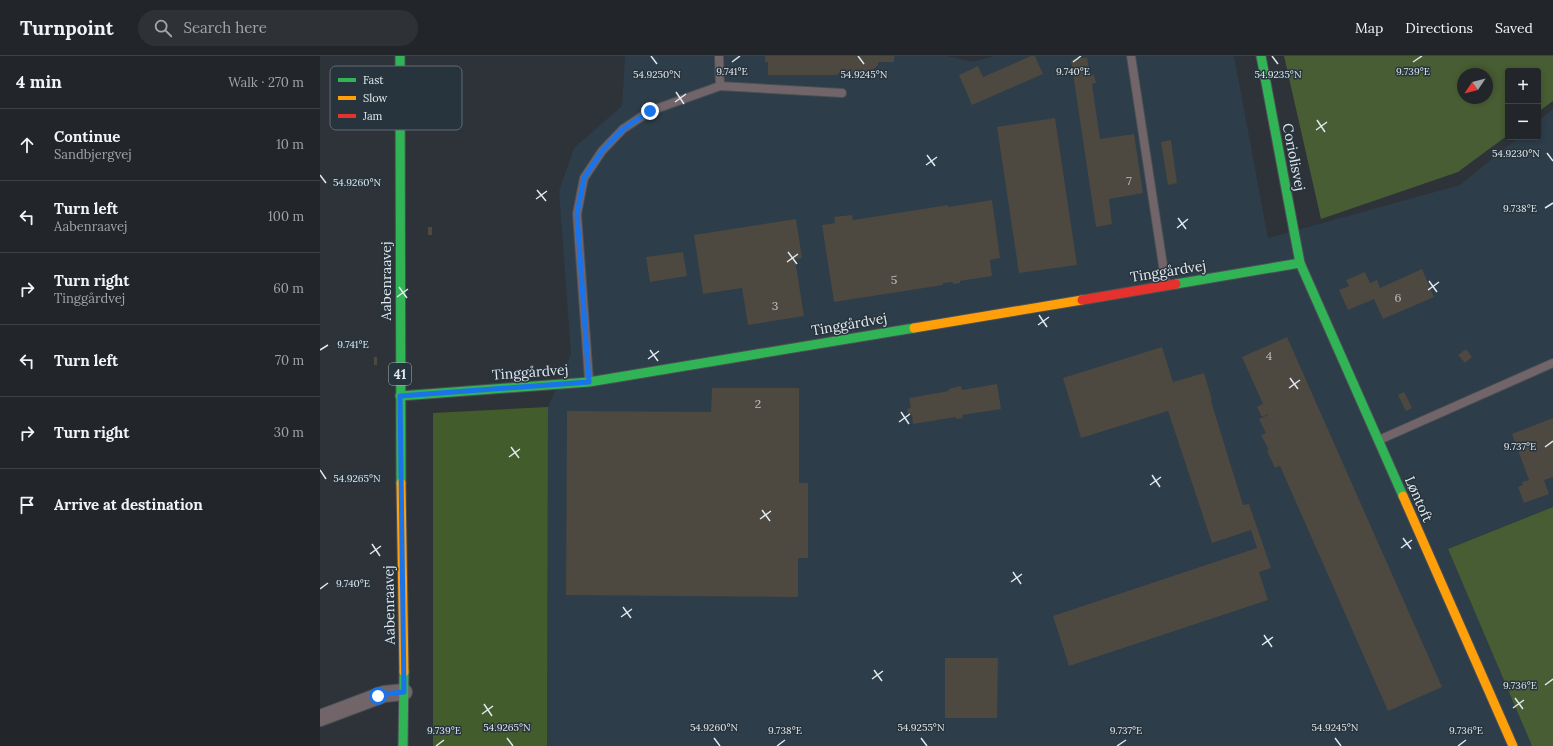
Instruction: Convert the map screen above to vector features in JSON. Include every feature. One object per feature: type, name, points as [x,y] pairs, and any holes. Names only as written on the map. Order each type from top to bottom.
[{"type":"street","name":"Coriolisvej","points":[[1261,56],[1300,263]]},
{"type":"street","name":"Aabenraavej","points":[[400,130],[400,396],[404,746]]},
{"type":"street","name":"Tinggårdvej","points":[[400,396],[589,382],[1300,263]]},
{"type":"street","name":"Løntoft","points":[[1300,263],[1513,746]]},
{"type":"street","points":[[320,718],[384,694],[404,692]]},
{"type":"lane","points":[[719,56],[720,86]]},
{"type":"lane","points":[[1131,56],[1167,285]]},
{"type":"lane","points":[[589,382],[577,214],[584,178],[602,151],[623,129],[650,111],[720,86],[842,93]]},
{"type":"lane","points":[[1378,440],[1553,364]]},
{"type":"shaded area","points":[[625,56],[947,56],[973,62],[994,56],[1234,56],[1268,238],[1460,185],[1515,140],[1541,140],[1541,119],[1553,109],[1553,507],[1448,549],[1532,746],[547,746],[548,407],[571,354],[559,191],[574,148],[622,106]]},
{"type":"green space","points":[[1284,56],[1553,56],[1553,101],[1541,110],[1541,68],[1505,68],[1505,137],[1458,172],[1321,219]]},
{"type":"green space","points":[[548,407],[547,746],[433,746],[433,413]]},
{"type":"green space","points":[[1553,507],[1553,746],[1532,746],[1448,549]]},
{"type":"building","points":[[765,56],[894,56],[894,62],[878,62],[878,65],[865,77],[858,69],[850,77],[843,69],[837,75],[768,75],[768,62],[765,62]]},
{"type":"building","points":[[1031,56],[1035,56],[1043,74],[972,105],[959,75],[978,66],[983,77]]},
{"type":"building","points":[[1087,57],[1090,76],[1094,75],[1096,83],[1092,84],[1100,139],[1134,134],[1143,193],[1109,199],[1112,224],[1096,227],[1071,60]]},
{"type":"building","points":[[1055,118],[1077,265],[1019,273],[997,127]]},
{"type":"building","points":[[1171,140],[1177,183],[1168,185],[1161,142]]},
{"type":"building","points":[[992,200],[1000,258],[990,260],[992,276],[960,281],[960,283],[943,283],[943,285],[834,302],[822,225],[835,223],[834,217],[852,215],[853,220],[948,205],[948,207]]},
{"type":"building","points":[[796,219],[802,258],[795,259],[804,316],[748,325],[742,288],[703,294],[694,235]]},
{"type":"building","points":[[428,227],[432,227],[432,235],[428,235]]},
{"type":"building","points":[[683,252],[687,276],[650,282],[646,257]]},
{"type":"building","points":[[1422,269],[1434,297],[1383,319],[1374,299],[1348,310],[1339,290],[1349,286],[1346,280],[1365,272],[1370,283],[1377,280],[1380,288]]},
{"type":"building","points":[[1287,337],[1442,687],[1388,711],[1280,466],[1275,468],[1267,451],[1269,450],[1261,435],[1266,433],[1259,419],[1268,414],[1262,417],[1257,407],[1263,404],[1242,357]]},
{"type":"building","points":[[1162,347],[1173,382],[1204,373],[1212,400],[1211,401],[1243,505],[1249,504],[1271,568],[1259,572],[1268,600],[1069,666],[1053,616],[1257,548],[1251,530],[1212,543],[1168,411],[1081,438],[1063,378]]},
{"type":"building","points":[[1466,349],[1472,357],[1465,363],[1458,355]]},
{"type":"building","points":[[374,357],[377,357],[377,365],[374,365]]},
{"type":"building","points":[[997,384],[1001,409],[962,415],[963,418],[956,419],[956,417],[913,424],[912,414],[908,415],[907,409],[911,408],[909,398],[949,391],[948,389],[961,386],[962,390]]},
{"type":"building","points":[[712,388],[799,388],[799,483],[808,483],[808,558],[798,558],[798,597],[566,595],[567,411],[711,412]]},
{"type":"building","points":[[1404,392],[1412,408],[1406,411],[1398,395]]},
{"type":"building","points":[[1553,418],[1553,477],[1544,480],[1549,494],[1524,503],[1518,487],[1523,485],[1522,482],[1529,480],[1512,434]]},
{"type":"building","points":[[945,658],[998,658],[997,718],[945,718]]},
{"type":"traffic: fast","points":[[400,56],[400,66]]},
{"type":"traffic: fast","points":[[1261,56],[1300,263],[1403,496]]},
{"type":"traffic: fast","points":[[400,130],[401,483]]},
{"type":"traffic: fast","points":[[1176,284],[1300,263]]},
{"type":"traffic: fast","points":[[400,396],[589,382],[914,328]]},
{"type":"traffic: fast","points":[[403,746],[404,672]]},
{"type":"traffic: slow","points":[[914,328],[1082,300]]},
{"type":"traffic: slow","points":[[401,483],[404,672]]},
{"type":"traffic: slow","points":[[1403,496],[1513,746]]},
{"type":"traffic: jam","points":[[1082,300],[1176,284]]},
{"type":"route","points":[[378,696],[404,692],[400,396],[589,382],[577,214],[584,178],[602,151],[623,129],[650,111]]}]
